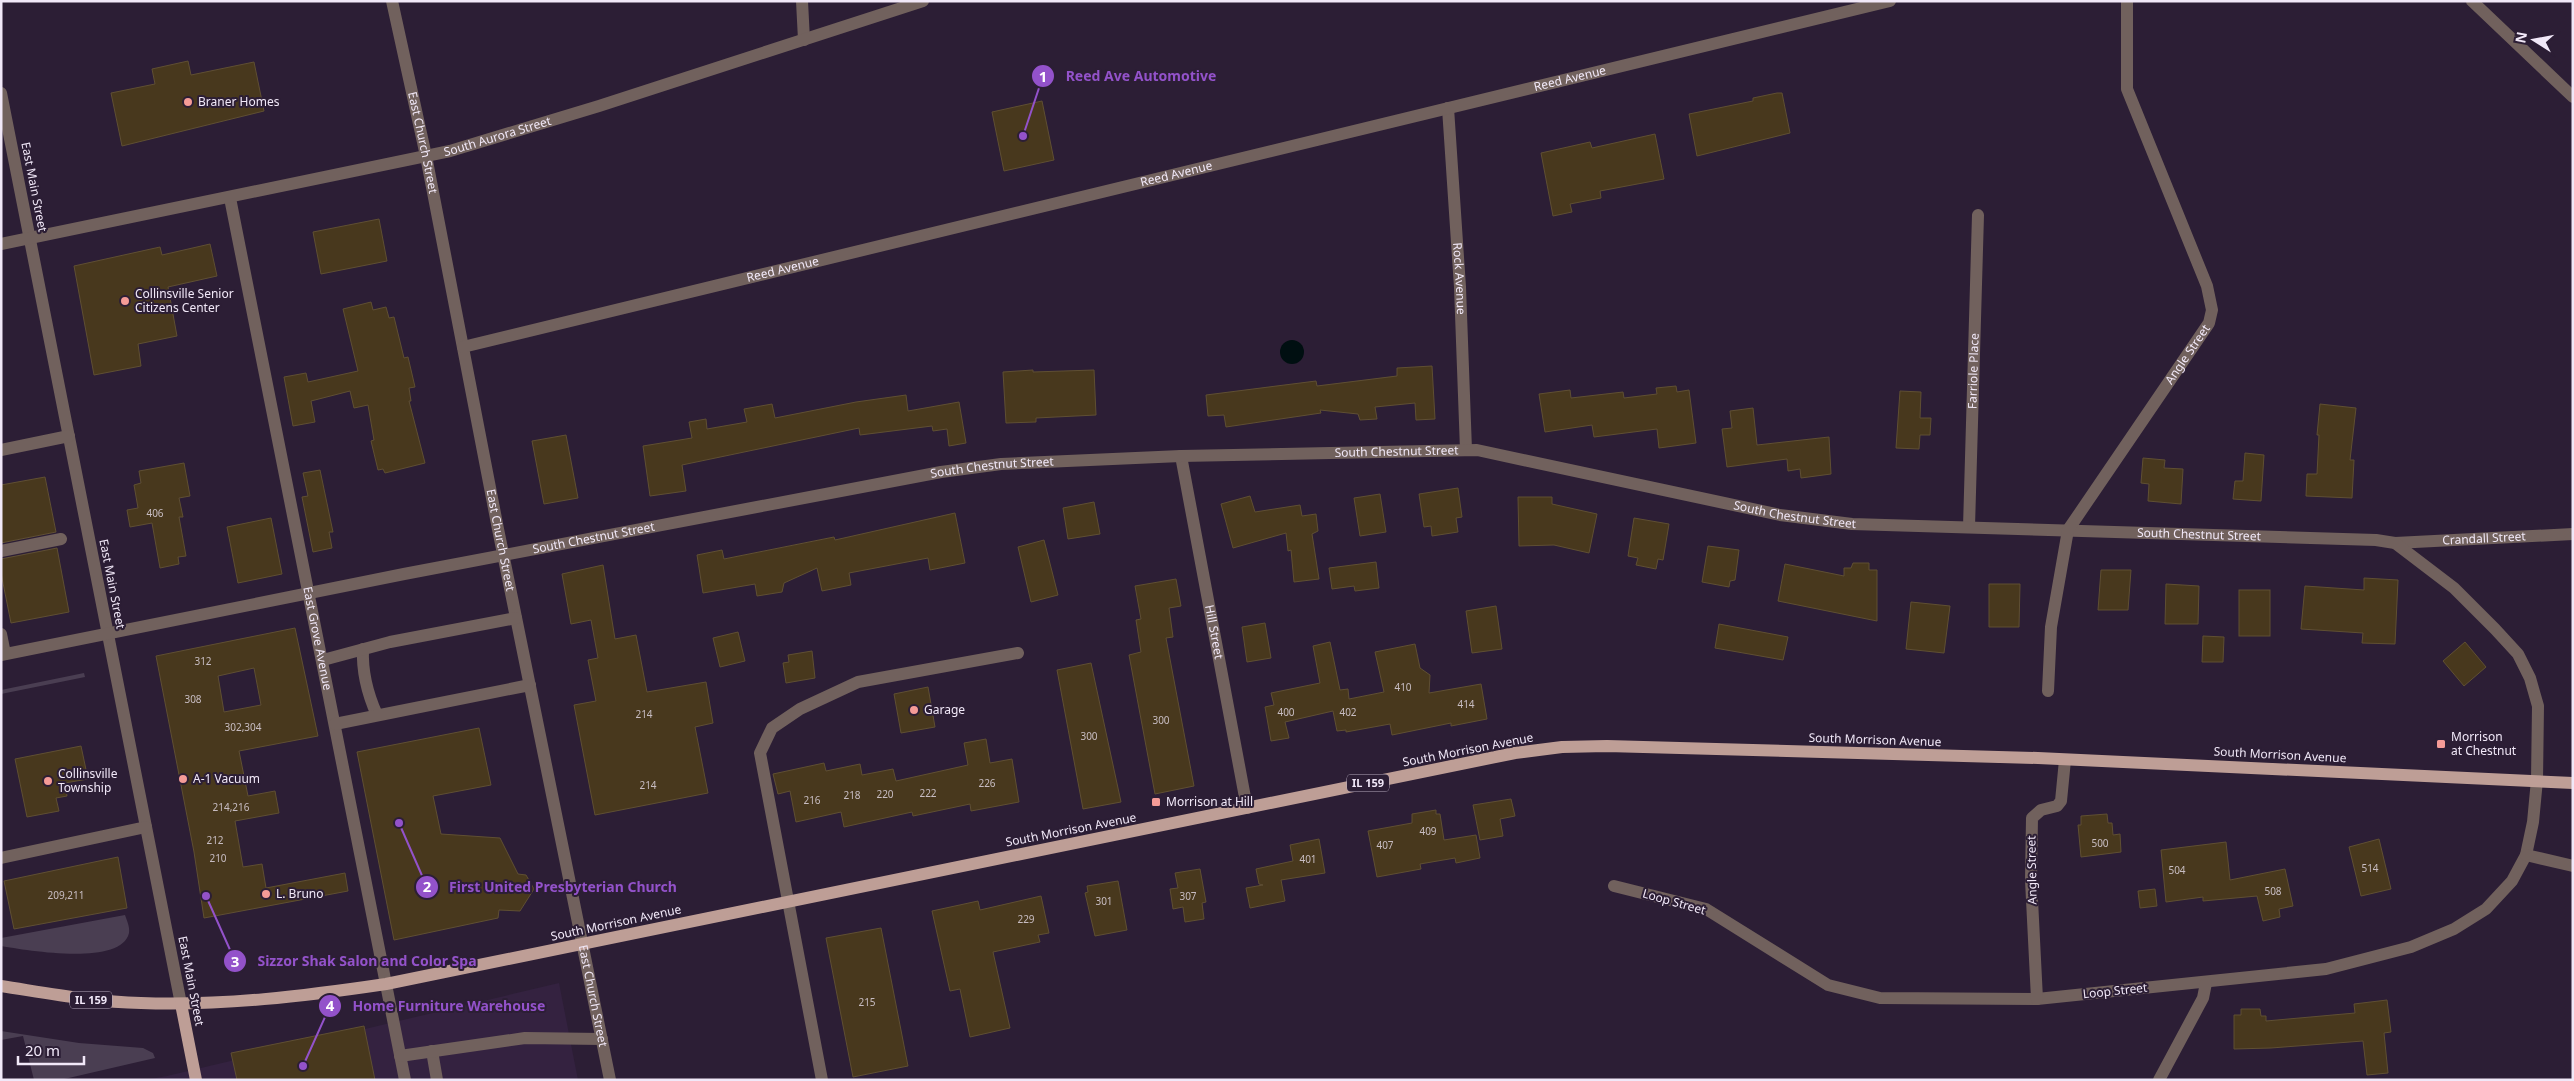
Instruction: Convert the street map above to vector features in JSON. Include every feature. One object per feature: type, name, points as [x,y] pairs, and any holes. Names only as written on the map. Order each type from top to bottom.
[{"type":"main road","name":"South Morrison Avenue","points":[[1,986],[89,999],[181,1004],[310,995],[386,984],[1515,753],[1562,748],[1607,746],[2065,760],[2573,783]]},
{"type":"main road","name":"East Main Street","points":[[181,1004],[196,1080]]},
{"type":"street","name":"East Church Street","points":[[392,1],[426,156],[503,556],[610,1080]]},
{"type":"street","points":[[802,1],[804,40]]},
{"type":"street","name":"South Aurora Street","points":[[1,244],[426,156],[599,106],[923,1]]},
{"type":"street","name":"Reed Avenue","points":[[463,346],[1890,1]]},
{"type":"street","name":"Angle Street","points":[[2048,691],[2051,627],[2068,530],[2208,323],[2212,310],[2207,286],[2128,89],[2127,1]]},
{"type":"street","points":[[2472,1],[2573,97]]},
{"type":"street","name":"East Main Street","points":[[1,94],[181,1004]]},
{"type":"street","name":"Rock Avenue","points":[[1448,108],[1460,287],[1466,450]]},
{"type":"street","name":"East Grove Avenue","points":[[230,198],[336,724],[405,1080]]},
{"type":"street","name":"Farriole Place","points":[[1969,527],[1978,215]]},
{"type":"street","points":[[1,450],[69,436]]},
{"type":"street","name":"South Chestnut Street","points":[[3,654],[940,472],[1001,464],[1181,456],[1477,450],[1780,515],[1852,524],[2376,540],[2395,543],[2454,588],[2518,654],[2530,678],[2538,706],[2537,780]]},
{"type":"street","name":"Hill Street","points":[[1181,456],[1247,808]]},
{"type":"street","name":"Crandall Street","points":[[2395,543],[2573,534]]},
{"type":"street","points":[[1,550],[61,539]]},
{"type":"street","points":[[323,660],[516,618]]},
{"type":"street","points":[[1,634],[3,654]]},
{"type":"street","points":[[363,650],[362,662],[372,703],[377,715]]},
{"type":"street","points":[[822,1080],[760,753],[772,728],[800,709],[858,682],[1018,653]]},
{"type":"street","points":[[336,724],[530,685]]},
{"type":"street","name":"Angle Street","points":[[2037,999],[2031,880],[2032,818],[2041,810],[2057,806],[2061,801],[2065,760]]},
{"type":"street","name":"Loop Street","points":[[1614,886],[1706,910],[1828,985],[1880,998],[2037,999],[2206,983],[2326,969],[2411,947],[2454,929],[2486,909],[2512,881],[2526,855],[2533,822],[2537,780]]},
{"type":"street","points":[[1,858],[146,827]]},
{"type":"street","points":[[2526,855],[2573,866]]},
{"type":"street","points":[[2159,1080],[2203,998],[2206,983]]},
{"type":"street","points":[[400,1056],[525,1038],[602,1039]]},
{"type":"street","points":[[432,1051],[437,1080]]},
{"type":"shaded area","points":[[1292,340],[1300,344],[1304,352],[1300,360],[1292,364],[1284,360],[1280,352],[1284,344]]},
{"type":"shaded area","points":[[84,673],[85,677],[1,694],[1,690]]},
{"type":"shaded area","points":[[125,915],[129,926],[129,933],[122,943],[109,950],[71,954],[1,946],[1,938]]},
{"type":"shaded area","points":[[559,983],[578,1080],[145,1080],[167,1076]]},
{"type":"shaded area","points":[[1,1031],[79,1043],[143,1048],[153,1053],[155,1058],[60,1080],[34,1080],[23,1036],[1,1040]]},
{"type":"building","name":"Braner Homes","points":[[188,61],[191,75],[254,62],[264,111],[122,146],[111,93],[155,84],[152,69]]},
{"type":"building","points":[[1782,93],[1790,133],[1697,156],[1689,114],[1753,101],[1753,98]]},
{"type":"building","points":[[1042,101],[1054,160],[1004,171],[992,112]]},
{"type":"building","points":[[1655,134],[1664,179],[1600,191],[1601,198],[1570,204],[1572,212],[1553,216],[1541,153],[1590,142],[1592,148]]},
{"type":"building","points":[[379,219],[387,261],[321,274],[313,232]]},
{"type":"building","name":"Collinsville Senior Citizens Center","points":[[210,244],[217,276],[168,287],[177,336],[138,344],[141,366],[94,375],[74,266],[160,247],[162,255]]},
{"type":"building","points":[[371,302],[373,310],[386,307],[389,318],[394,317],[404,358],[408,357],[415,387],[409,388],[411,401],[409,401],[425,463],[385,473],[383,469],[378,470],[371,441],[374,440],[368,405],[354,408],[350,391],[311,401],[315,422],[293,426],[284,377],[306,373],[308,382],[358,371],[343,309]]},
{"type":"building","points":[[1432,366],[1435,419],[1416,420],[1415,403],[1375,407],[1377,419],[1360,420],[1358,414],[1320,410],[1321,413],[1226,427],[1224,415],[1208,416],[1206,395],[1316,381],[1317,386],[1397,376],[1397,368]]},
{"type":"building","points":[[1033,370],[1033,372],[1094,370],[1096,415],[1036,418],[1036,422],[1006,423],[1003,372]]},
{"type":"building","points":[[1676,386],[1677,392],[1689,390],[1696,443],[1659,448],[1657,429],[1594,437],[1592,425],[1545,432],[1539,394],[1570,390],[1571,398],[1623,392],[1624,398],[1657,394],[1656,388]]},
{"type":"building","points":[[1900,391],[1921,392],[1920,418],[1931,418],[1930,435],[1920,435],[1919,449],[1896,448]]},
{"type":"building","points":[[906,395],[908,411],[959,402],[966,443],[949,446],[947,429],[933,431],[932,426],[860,435],[859,428],[682,465],[686,491],[650,496],[643,446],[692,438],[689,422],[706,419],[707,429],[747,422],[744,409],[772,404],[775,418],[856,402]]},
{"type":"building","points":[[2320,404],[2356,408],[2350,460],[2354,460],[2352,498],[2306,496],[2307,474],[2317,474],[2319,435],[2317,435]]},
{"type":"building","points":[[1753,408],[1757,445],[1829,437],[1831,474],[1801,478],[1800,469],[1788,471],[1787,459],[1727,467],[1722,429],[1732,428],[1730,411]]},
{"type":"building","points":[[566,435],[578,498],[544,504],[532,441]]},
{"type":"building","points":[[2245,453],[2264,455],[2261,501],[2233,499],[2235,481],[2243,481]]},
{"type":"building","points":[[2143,458],[2165,460],[2164,468],[2183,469],[2181,504],[2148,501],[2149,484],[2141,483]]},
{"type":"building","points":[[184,463],[190,496],[179,498],[183,517],[179,517],[186,556],[178,557],[179,564],[160,568],[152,523],[130,527],[127,510],[138,508],[134,485],[141,483],[139,471]]},
{"type":"building","points":[[320,470],[333,532],[329,532],[332,548],[313,552],[302,497],[308,496],[303,473]]},
{"type":"building","points":[[45,477],[56,532],[1,543],[1,485]]},
{"type":"building","points":[[1458,488],[1462,517],[1456,518],[1458,532],[1432,536],[1431,526],[1424,527],[1419,494]]},
{"type":"building","points":[[1380,494],[1386,532],[1360,536],[1354,498]]},
{"type":"building","points":[[1250,496],[1255,512],[1300,505],[1302,516],[1316,514],[1318,531],[1312,534],[1319,579],[1294,582],[1291,550],[1288,551],[1286,533],[1233,548],[1221,504]]},
{"type":"building","points":[[1518,497],[1552,497],[1552,504],[1597,514],[1589,553],[1554,545],[1519,546]]},
{"type":"building","points":[[1094,502],[1100,534],[1068,539],[1063,508]]},
{"type":"building","points":[[955,513],[965,563],[930,570],[928,558],[849,573],[851,585],[822,591],[817,568],[784,583],[782,592],[757,596],[755,584],[703,593],[697,555],[722,550],[724,559],[834,537],[835,540]]},
{"type":"building","points":[[271,518],[282,574],[238,583],[227,527]]},
{"type":"building","points":[[1634,518],[1669,524],[1663,560],[1658,559],[1656,569],[1636,565],[1638,558],[1628,556]]},
{"type":"building","points":[[1044,540],[1058,595],[1031,602],[1018,547]]},
{"type":"building","points":[[1708,546],[1739,550],[1735,580],[1730,581],[1729,587],[1702,582]]},
{"type":"building","points":[[57,548],[69,612],[11,623],[1,573],[1,559]]},
{"type":"building","points":[[1376,562],[1379,588],[1355,591],[1354,586],[1332,589],[1329,568]]},
{"type":"building","points":[[1853,563],[1869,563],[1869,570],[1877,570],[1877,621],[1778,601],[1785,564],[1844,576],[1844,568],[1851,568]]},
{"type":"building","points":[[603,565],[615,639],[636,635],[647,692],[706,682],[713,723],[695,727],[708,793],[595,815],[574,705],[596,701],[588,660],[598,658],[591,620],[571,624],[562,574]]},
{"type":"building","points":[[2101,570],[2131,570],[2128,610],[2098,610]]},
{"type":"building","points":[[2364,578],[2398,580],[2395,644],[2362,643],[2363,633],[2301,629],[2305,586],[2364,590]]},
{"type":"building","points":[[1176,579],[1181,606],[1169,608],[1173,637],[1166,638],[1194,786],[1155,794],[1129,655],[1141,652],[1136,620],[1141,619],[1135,586]]},
{"type":"building","points":[[1989,584],[2020,584],[2019,627],[1989,627]]},
{"type":"building","points":[[2166,584],[2199,586],[2198,624],[2165,624]]},
{"type":"building","points":[[2239,590],[2270,590],[2270,636],[2239,636]]},
{"type":"building","points":[[1911,602],[1950,606],[1944,653],[1906,649]]},
{"type":"building","points":[[1496,606],[1502,649],[1472,653],[1466,611]]},
{"type":"building","points":[[1265,623],[1271,658],[1247,662],[1242,627]]},
{"type":"building","points":[[1719,624],[1788,637],[1783,660],[1715,648]]},
{"type":"building","points":[[295,628],[318,736],[239,751],[248,796],[275,791],[279,813],[235,821],[243,867],[262,864],[266,888],[345,873],[348,891],[204,918],[194,852],[156,656]],"holes":[[[254,668],[261,705],[224,712],[218,676]]]},
{"type":"building","points":[[738,632],[745,661],[720,667],[713,638]]},
{"type":"building","points":[[2203,636],[2224,637],[2223,662],[2202,662]]},
{"type":"building","points":[[1330,642],[1340,690],[1348,689],[1349,699],[1384,692],[1375,652],[1415,644],[1420,668],[1430,675],[1429,693],[1481,684],[1487,719],[1451,726],[1451,723],[1392,735],[1390,724],[1346,732],[1346,730],[1337,731],[1333,711],[1285,722],[1289,738],[1271,741],[1265,707],[1274,705],[1271,693],[1320,683],[1313,646]]},
{"type":"building","points":[[2465,642],[2486,667],[2464,686],[2443,661]]},
{"type":"building","points":[[812,651],[815,678],[786,683],[783,663],[789,662],[788,655]]},
{"type":"building","points":[[1091,663],[1121,802],[1083,809],[1057,670]]},
{"type":"building","name":"Garage","points":[[928,687],[935,727],[901,733],[894,694]]},
{"type":"building","points":[[479,728],[491,785],[433,796],[441,834],[500,838],[518,874],[526,875],[534,889],[520,911],[499,910],[498,918],[394,940],[357,752]]},
{"type":"building","points":[[986,739],[990,763],[1012,759],[1019,802],[971,811],[970,804],[913,816],[912,812],[844,827],[841,812],[796,822],[790,791],[778,794],[773,774],[824,763],[826,771],[860,764],[862,775],[893,769],[896,781],[968,765],[964,743]]},
{"type":"building","name":"Collinsville Township","points":[[81,746],[88,779],[65,783],[67,796],[56,798],[59,811],[27,817],[15,759]]},
{"type":"building","points":[[1511,799],[1515,816],[1500,819],[1503,836],[1480,840],[1473,805]]},
{"type":"building","points":[[1436,810],[1436,814],[1440,814],[1444,840],[1476,835],[1480,858],[1456,863],[1455,858],[1420,864],[1421,869],[1377,877],[1368,831],[1412,823],[1412,814]]},
{"type":"building","points":[[2107,814],[2108,823],[2112,823],[2113,835],[2120,834],[2121,852],[2081,857],[2078,825],[2081,825],[2081,816]]},
{"type":"building","points":[[1319,839],[1325,873],[1281,880],[1285,901],[1250,908],[1246,888],[1263,885],[1259,884],[1256,869],[1293,861],[1290,845]]},
{"type":"building","points":[[2379,839],[2391,889],[2361,896],[2349,847]]},
{"type":"building","points":[[2226,842],[2230,880],[2285,869],[2293,906],[2279,909],[2280,917],[2263,921],[2257,896],[2203,901],[2203,897],[2166,902],[2161,850]]},
{"type":"building","points":[[118,857],[127,908],[14,929],[4,881]]},
{"type":"building","points":[[1200,869],[1206,902],[1202,903],[1204,919],[1185,922],[1183,907],[1173,909],[1170,889],[1178,888],[1175,873]]},
{"type":"building","points":[[1118,881],[1127,930],[1095,936],[1085,893],[1088,892],[1087,886]]},
{"type":"building","points":[[2155,889],[2157,906],[2140,908],[2138,891]]},
{"type":"building","points":[[1041,896],[1049,933],[1038,935],[1040,942],[993,952],[1010,1028],[970,1037],[960,989],[950,991],[932,911],[978,901],[980,910]]},
{"type":"building","points":[[881,928],[908,1066],[853,1077],[826,938]]},
{"type":"building","points":[[2387,1000],[2391,1032],[2384,1033],[2388,1073],[2367,1075],[2363,1041],[2234,1049],[2234,1015],[2241,1015],[2241,1009],[2260,1009],[2261,1016],[2266,1016],[2266,1021],[2355,1013],[2354,1004]]},
{"type":"building","points":[[364,1026],[375,1080],[237,1080],[231,1053]]},
{"type":"place","name":"Braner Homes","points":[[188,102]]},
{"type":"place","name":"Reed Ave Automotive","points":[[1023,136]]},
{"type":"place","name":"Collinsville Senior Citizens Center","points":[[125,301]]},
{"type":"place","name":"Garage","points":[[914,710]]},
{"type":"place","name":"Morrison at Chestnut","points":[[2441,744]]},
{"type":"place","name":"A-1 Vacuum","points":[[183,779]]},
{"type":"place","name":"Collinsville Township","points":[[48,781]]},
{"type":"place","name":"Morrison at Hill","points":[[1156,802]]},
{"type":"place","name":"First United Presbyterian Church","points":[[399,823]]},
{"type":"place","name":"L. Bruno","points":[[266,894]]},
{"type":"place","name":"Sizzor Shak Salon and Color Spa","points":[[206,896]]},
{"type":"place","name":"Home Furniture Warehouse","points":[[303,1066]]}]
